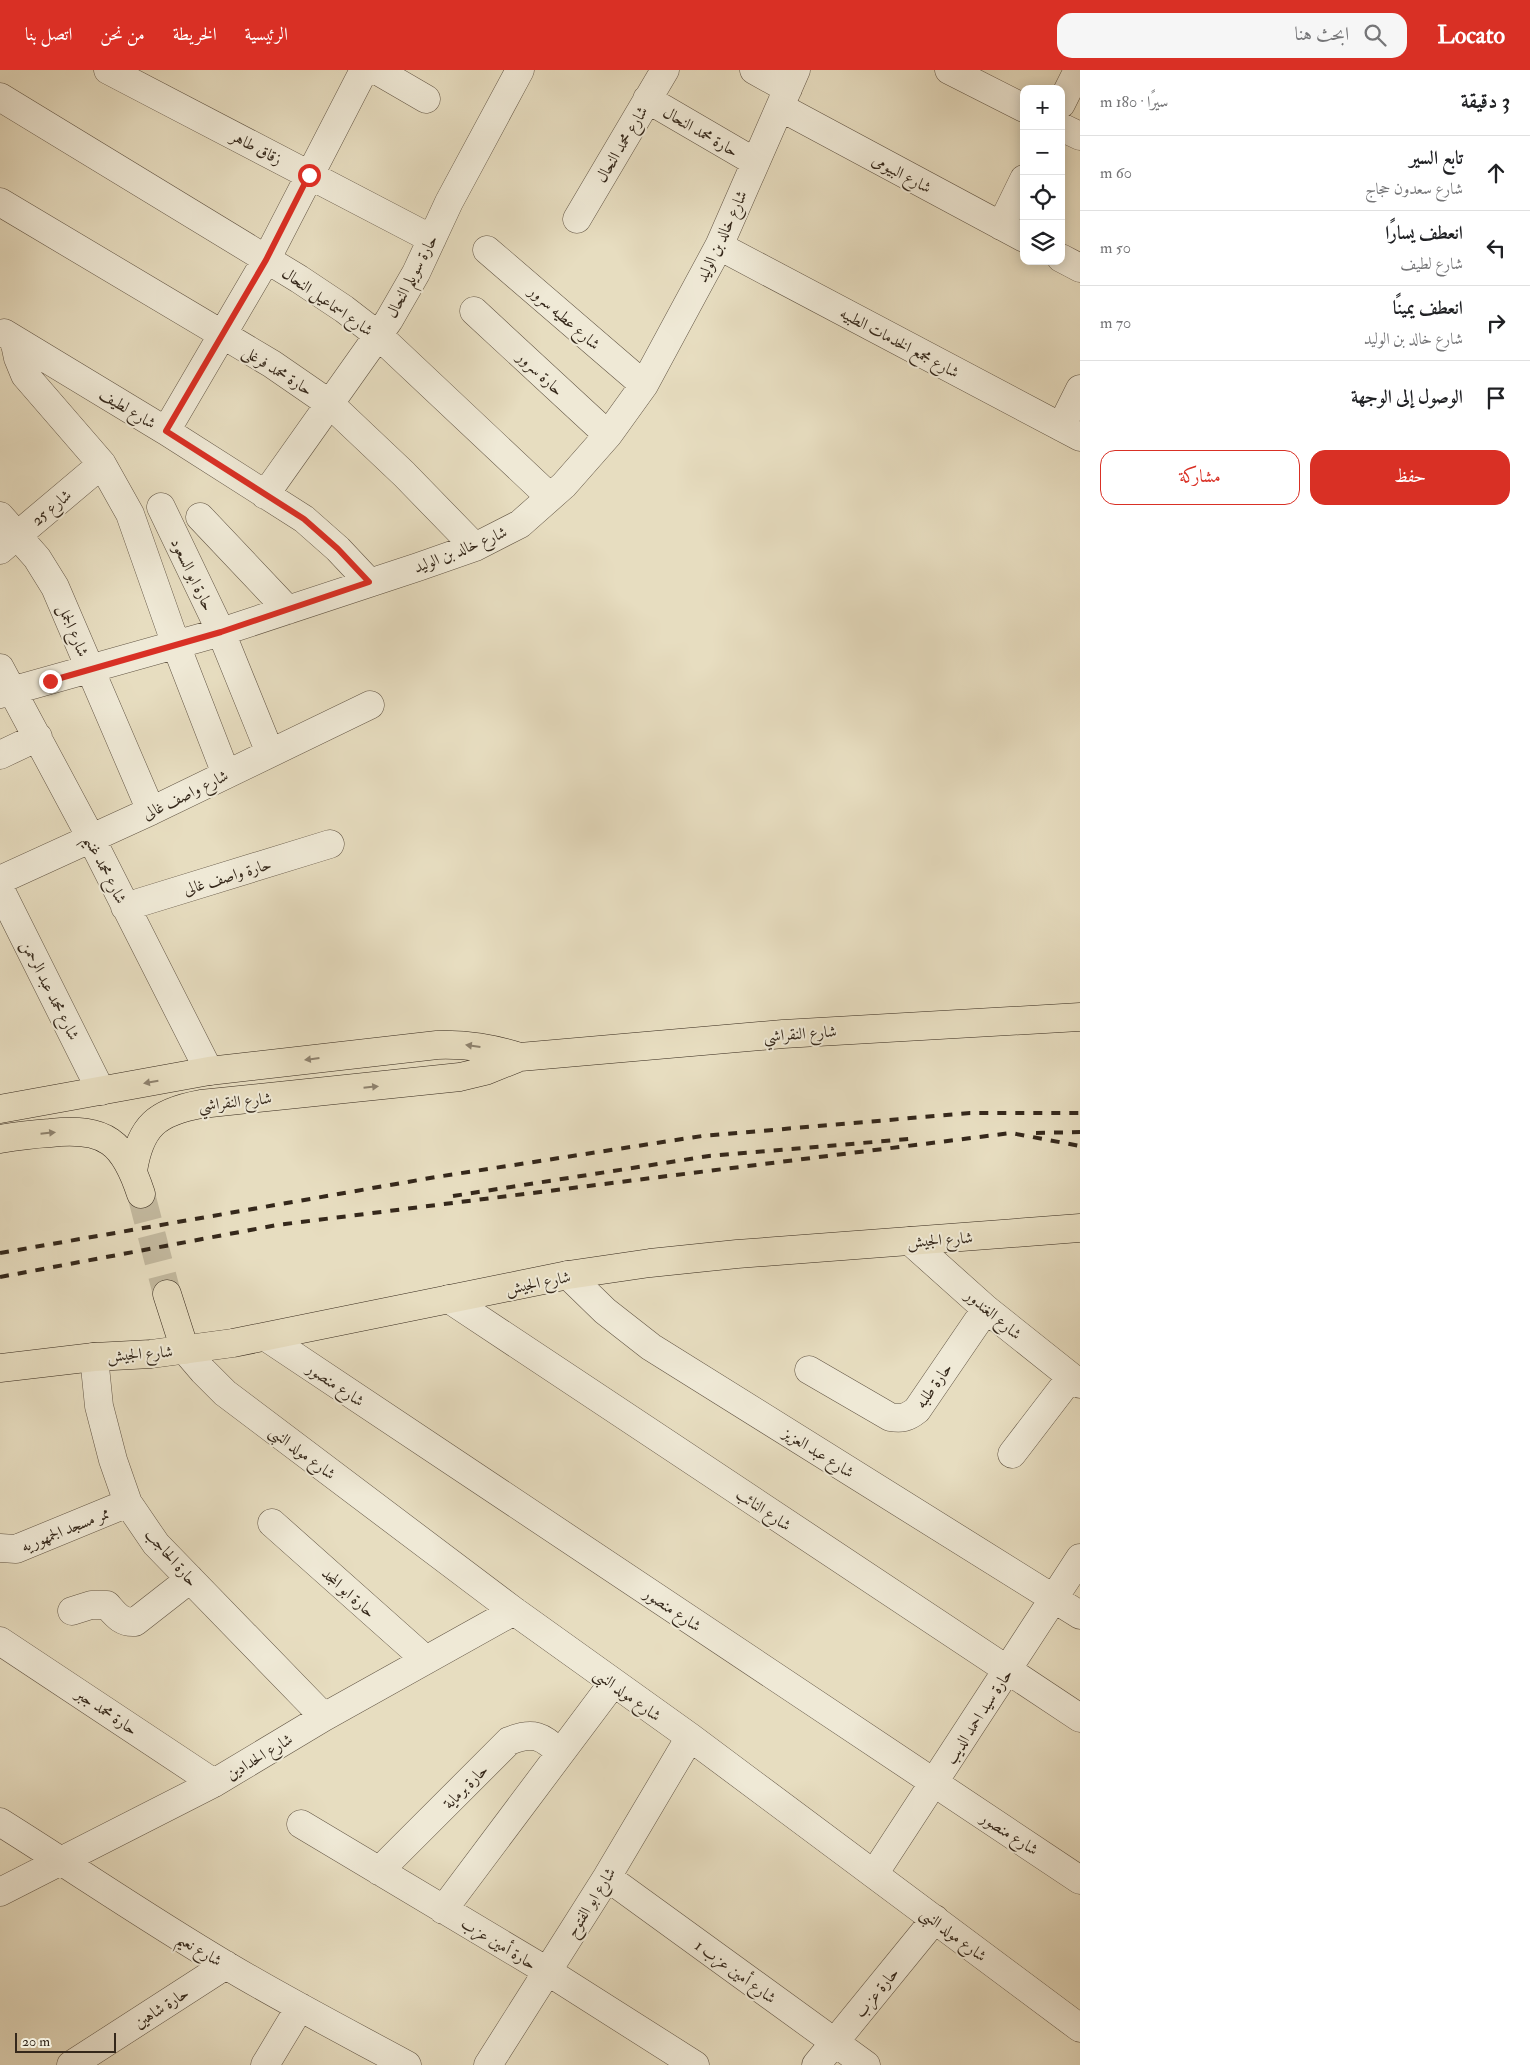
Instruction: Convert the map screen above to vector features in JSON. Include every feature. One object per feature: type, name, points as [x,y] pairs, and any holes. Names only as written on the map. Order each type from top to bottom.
[{"type":"main road","name":"شارع النقراشي","points":[[0,1139],[76,1130],[94,1134],[110,1142],[123,1154],[137,1183],[136,1150],[145,1132],[160,1117],[178,1108],[460,1077],[485,1071],[520,1057],[783,1034],[1080,1017]]},
{"type":"main road","name":"شارع النقراشي","points":[[0,1109],[209,1071],[437,1045],[466,1044],[494,1049],[520,1057]]},
{"type":"main road","name":"شارع الجيش","points":[[0,1368],[94,1357],[151,1354],[266,1337],[568,1275],[650,1263],[737,1254],[1080,1228]]},
{"type":"main road","points":[[167,1294],[185,1350]]},
{"type":"street","name":"زقاق طاهر","points":[[108,70],[432,239]]},
{"type":"street","points":[[166,431],[266,260],[364,70]]},
{"type":"street","points":[[376,70],[426,99]]},
{"type":"street","name":"حارة سويلم النحال","points":[[265,495],[378,336],[416,273],[449,202],[520,70]]},
{"type":"street","name":"شارع محمد النحال","points":[[577,219],[665,70]]},
{"type":"street","name":"شارع البيومى","points":[[754,70],[788,89],[1012,232]]},
{"type":"street","points":[[949,70],[1020,106]]},
{"type":"street","points":[[1065,96],[1078,70]]},
{"type":"street","name":"شارع خالد بن الوليد","points":[[4,684],[50,681],[221,632],[475,547],[520,524],[564,485],[608,435],[644,385],[719,246],[788,89]]},
{"type":"street","name":"شارع اسماعيل النحال","points":[[0,97],[299,279],[344,309],[378,336],[550,497]]},
{"type":"street","name":"حارة محمد النحال","points":[[648,100],[755,162]]},
{"type":"street","points":[[1065,129],[1080,136]]},
{"type":"street","points":[[1012,232],[1020,197]]},
{"type":"street","name":"حارة محمد فرغلى","points":[[0,202],[272,364],[330,404],[404,474],[475,547]]},
{"type":"street","name":"شارع مجمع الخدمات الطبيه","points":[[719,246],[1070,432]]},
{"type":"street","name":"شارع عطيه سرور","points":[[487,250],[644,385]]},
{"type":"street","points":[[1065,260],[1080,268]]},
{"type":"street","name":"حارة سرور","points":[[474,312],[608,435]]},
{"type":"street","points":[[7,335],[25,375],[102,464],[130,514],[176,645],[226,774]]},
{"type":"street","name":"شارع لطيف","points":[[7,335],[166,431],[304,519],[338,549],[369,582]]},
{"type":"street","points":[[1070,432],[1080,389]]},
{"type":"street","name":"شارع 25","points":[[6,533],[102,464]]},
{"type":"street","name":"حارة ابو السعود","points":[[161,507],[221,632],[270,753]]},
{"type":"street","points":[[200,517],[288,610]]},
{"type":"street","name":"شارع الجمل","points":[[6,533],[37,558],[55,587],[151,811]]},
{"type":"street","name":"شارع محمد غنيم","points":[[4,684],[38,737],[209,1071]]},
{"type":"street","name":"شارع واصف غالى","points":[[0,880],[151,811],[370,705]]},
{"type":"street","points":[[0,755],[38,737]]},
{"type":"street","name":"حارة واصف غالى","points":[[125,907],[330,844]]},
{"type":"street","name":"شارع محمد عبد الرحمن","points":[[0,889],[101,1090]]},
{"type":"street","name":"شارع الغندور","points":[[910,1241],[986,1309],[1075,1381]]},
{"type":"street","name":"شارع عبد العزيز","points":[[568,1275],[605,1311],[651,1347],[1080,1615]]},
{"type":"street","name":"شارع النائب","points":[[449,1299],[1080,1718]]},
{"type":"street","name":"حارة طلبه","points":[[809,1370],[890,1417],[899,1419],[909,1417],[917,1410],[986,1309]]},
{"type":"street","name":"شارع منصور","points":[[266,1337],[1080,1880]]},
{"type":"street","name":"شارع مولد النبى","points":[[185,1350],[202,1371],[225,1393],[514,1611],[690,1738],[1080,2028]]},
{"type":"street","name":"حارة الحاجب","points":[[94,1357],[99,1406],[113,1460],[128,1503],[156,1544],[324,1717]]},
{"type":"street","points":[[1012,1454],[1075,1381]]},
{"type":"street","name":"ممر مسجد الجمهوريه","points":[[0,1548],[16,1550],[128,1503]]},
{"type":"street","name":"حارة ابو المجد","points":[[272,1523],[426,1660]]},
{"type":"street","name":"حارة سيد احمد الديب","points":[[874,1874],[1080,1558]]},
{"type":"street","points":[[72,1611],[92,1605],[107,1605],[120,1619],[127,1622],[135,1622],[190,1579]]},
{"type":"street","name":"شارع الحدادين","points":[[0,1892],[214,1783],[324,1717],[514,1611]]},
{"type":"street","name":"حارة محمد جبر","points":[[0,1641],[214,1783]]},
{"type":"street","points":[[443,1910],[613,1683]]},
{"type":"street","name":"حارة برماية","points":[[379,1871],[509,1741],[521,1736],[535,1736],[547,1741],[560,1753]]},
{"type":"street","name":"شارع ابو الفتوح","points":[[488,2065],[607,1877],[690,1738]]},
{"type":"street","name":"شارع نعيم","points":[[0,1822],[62,1860],[143,1915],[226,1965],[407,2065]]},
{"type":"street","name":"حارة أمين عزب","points":[[301,1824],[547,1971],[695,2065]]},
{"type":"street","name":"شارع أمين عزب 1","points":[[607,1877],[866,2065]]},
{"type":"street","name":"حارة عزب","points":[[816,2065],[935,1920]]},
{"type":"street","name":"حارة شاهين","points":[[71,2065],[226,1965]]},
{"type":"street","points":[[265,2065],[300,2007]]},
{"type":"tunnel","points":[[141,1194],[167,1294]]},
{"type":"railway","points":[[0,1253],[436,1177],[702,1136],[970,1113],[1080,1113]]},
{"type":"railway","points":[[1036,1133],[1080,1132]]},
{"type":"railway","points":[[0,1277],[277,1225],[1011,1133],[1080,1146]]},
{"type":"railway","points":[[453,1196],[709,1156],[909,1139]]},
{"type":"route","points":[[50,681],[221,632],[369,582],[338,549],[304,519],[166,431],[266,260],[309,175]]}]
